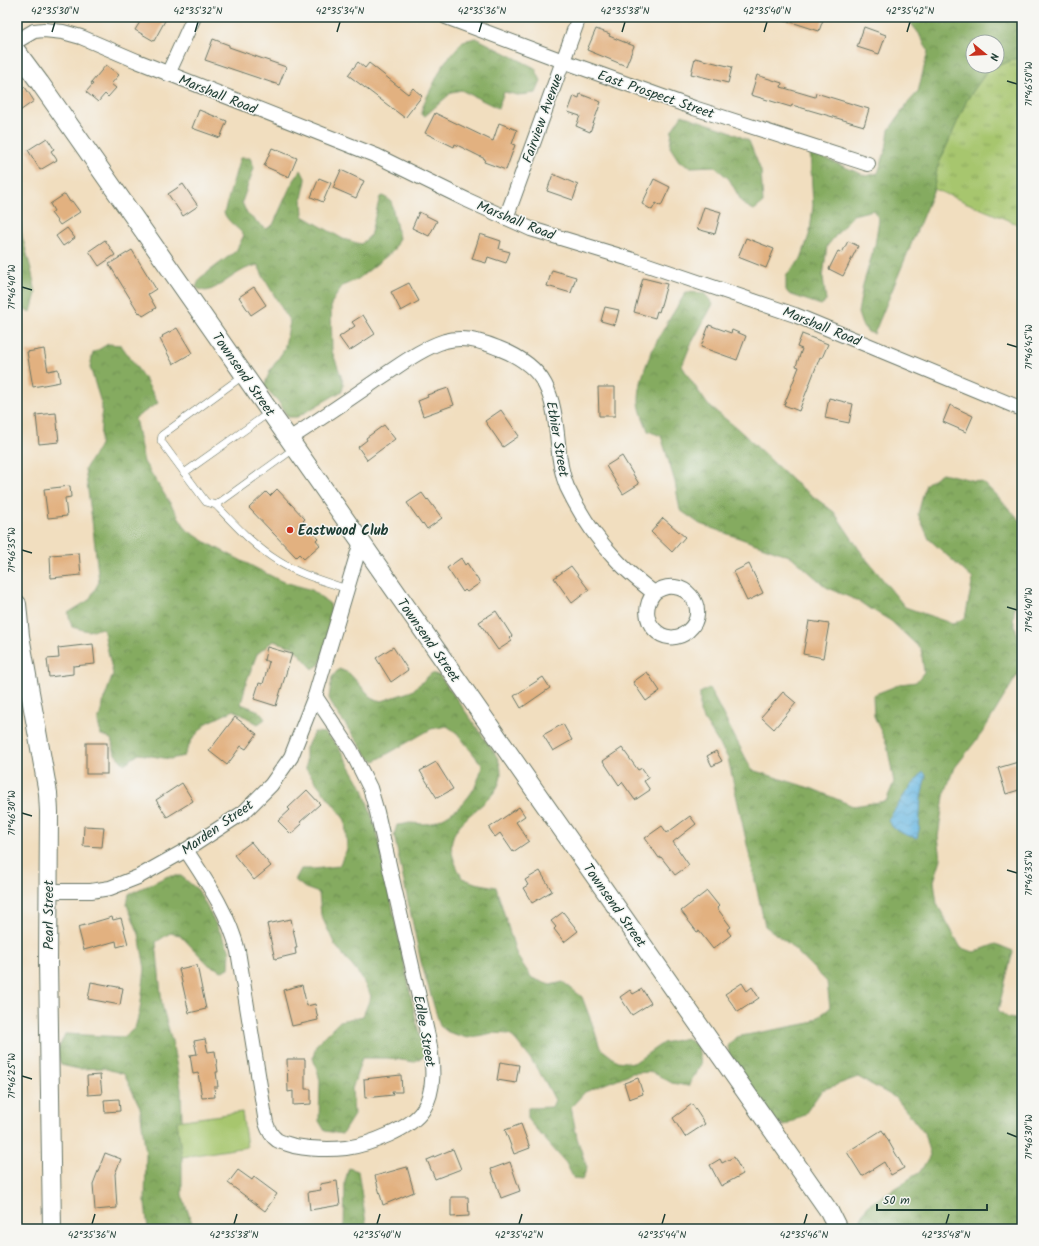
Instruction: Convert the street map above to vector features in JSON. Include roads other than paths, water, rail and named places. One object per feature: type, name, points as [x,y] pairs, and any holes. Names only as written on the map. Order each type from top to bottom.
[{"type":"street","points":[[168,74],[194,17]]},
{"type":"street","name":"East Prospect Street","points":[[446,17],[694,108],[868,164]]},
{"type":"street","name":"Fairview Avenue","points":[[506,218],[579,17]]},
{"type":"street","name":"Marshall Road","points":[[17,41],[34,31],[44,30],[63,32],[81,37],[168,74],[377,156],[531,229],[630,259],[795,315],[1022,409]]},
{"type":"street","name":"Townsend Street","points":[[17,52],[45,89],[829,1210],[838,1229]]},
{"type":"street","name":"Ethier Street","points":[[292,444],[407,360],[436,344],[452,339],[460,339],[500,348],[527,363],[542,378],[552,399],[555,411],[562,475],[573,498],[590,526],[614,558],[627,571],[654,593]]},
{"type":"street","name":"Marden Street","points":[[48,891],[85,892],[110,888],[138,877],[186,850],[244,812],[271,785],[291,757],[315,696],[361,542]]},
{"type":"street","name":"Pearl Street","points":[[17,604],[20,636],[48,793],[50,812],[48,962],[52,1229]]},
{"type":"street","name":"Edlee Street","points":[[186,850],[222,909],[234,937],[238,951],[266,1123],[270,1133],[276,1140],[314,1149],[336,1149],[358,1145],[388,1134],[402,1128],[417,1118],[429,1098],[432,1085],[432,1062],[429,1042],[377,812],[370,788],[351,750],[315,696]]},
{"type":"lane","points":[[244,375],[162,435],[161,440],[206,502],[216,505],[241,531],[278,561],[304,574],[347,589]]},
{"type":"lane","points":[[184,473],[270,412]]},
{"type":"lane","points":[[216,505],[292,444]]},
{"type":"water","points":[[923,772],[926,775],[921,798],[917,838],[896,830],[892,827],[888,820],[907,791]]},
{"type":"place","name":"Eastwood Club","points":[[290,530]]}]
